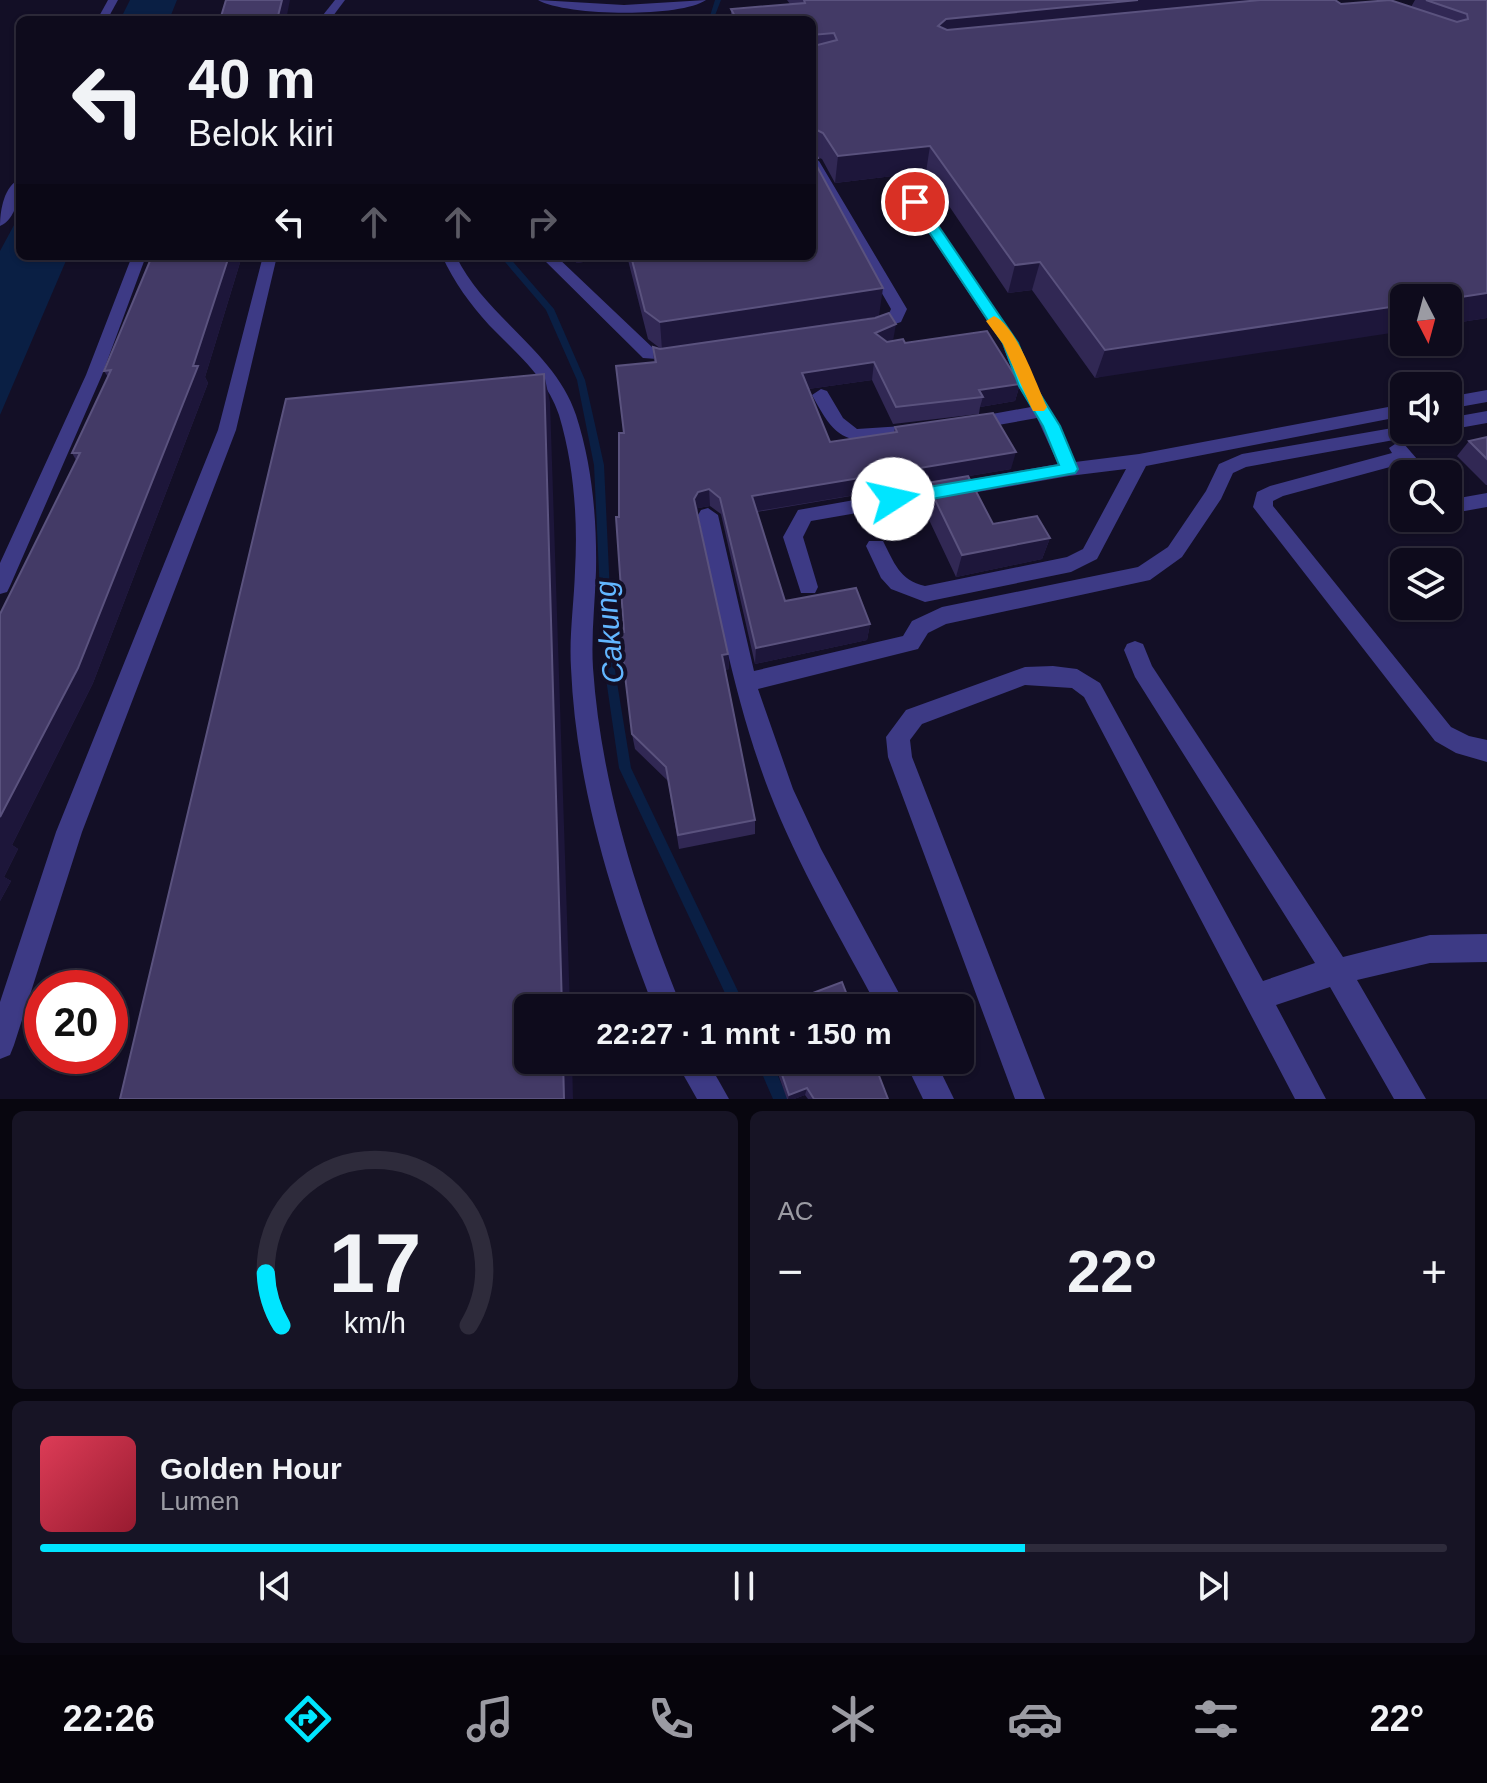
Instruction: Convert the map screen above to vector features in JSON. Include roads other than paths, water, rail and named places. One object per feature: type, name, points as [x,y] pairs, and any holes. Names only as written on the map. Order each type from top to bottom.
[{"type":"street","points":[[327,16],[340,0]]},
{"type":"street","points":[[543,0],[592,8],[683,6],[701,0]]},
{"type":"street","points":[[816,168],[899,309],[895,319],[858,329]]},
{"type":"street","points":[[0,222],[16,191]]},
{"type":"street","points":[[915,202],[993,332],[1010,343],[1069,469]]},
{"type":"street","points":[[0,586],[94,375],[137,260]]},
{"type":"street","points":[[0,1045],[69,832],[227,430],[269,260]]},
{"type":"street","points":[[451,260],[471,296],[551,380],[561,397],[577,456],[586,541],[582,668],[593,745],[607,820],[651,967],[662,994]]},
{"type":"street","points":[[551,260],[649,354],[661,358],[694,354]]},
{"type":"street","points":[[821,395],[836,426],[848,434],[869,436],[918,430]]},
{"type":"street","points":[[1462,400],[1487,396]]},
{"type":"street","points":[[958,426],[1041,411]]},
{"type":"street","points":[[808,587],[793,537],[805,515],[1069,469],[1139,461],[1390,413]]},
{"type":"street","points":[[1368,417],[1409,460]]},
{"type":"street","points":[[1462,421],[1487,417]]},
{"type":"street","points":[[745,683],[910,643],[920,627],[942,616],[1143,574],[1181,545],[1226,469],[1258,457],[1390,434]]},
{"type":"street","points":[[1405,456],[1277,491],[1264,497],[1263,507],[1443,734],[1464,746],[1487,751]]},
{"type":"street","points":[[876,546],[889,576],[905,590],[925,594],[1071,564],[1090,554],[1139,461]]},
{"type":"street","points":[[1462,504],[1487,500]]},
{"type":"street","points":[[708,515],[745,683],[790,813],[886,994]]},
{"type":"street","points":[[1135,650],[1143,670],[1336,971],[1411,1099]]},
{"type":"street","points":[[1030,1099],[900,757],[898,737],[914,717],[1025,676],[1053,675],[1077,679],[1092,690],[1311,1099]]},
{"type":"street","points":[[1256,998],[1336,971],[1430,949],[1487,948]]},
{"type":"street","points":[[699,1074],[714,1099]]},
{"type":"street","points":[[926,1074],[939,1099]]},
{"type":"water","points":[[130,0],[177,0],[171,16],[122,16]]},
{"type":"water","points":[[16,221],[16,260],[66,260],[0,415],[0,251]]},
{"type":"waterway","name":"Cakung","points":[[712,16],[718,0]]},
{"type":"waterway","name":"Cakung","points":[[507,260],[550,309],[581,380],[599,465],[608,658],[625,768],[732,994]]},
{"type":"waterway","name":"Cakung","points":[[769,1074],[781,1099]]}]
